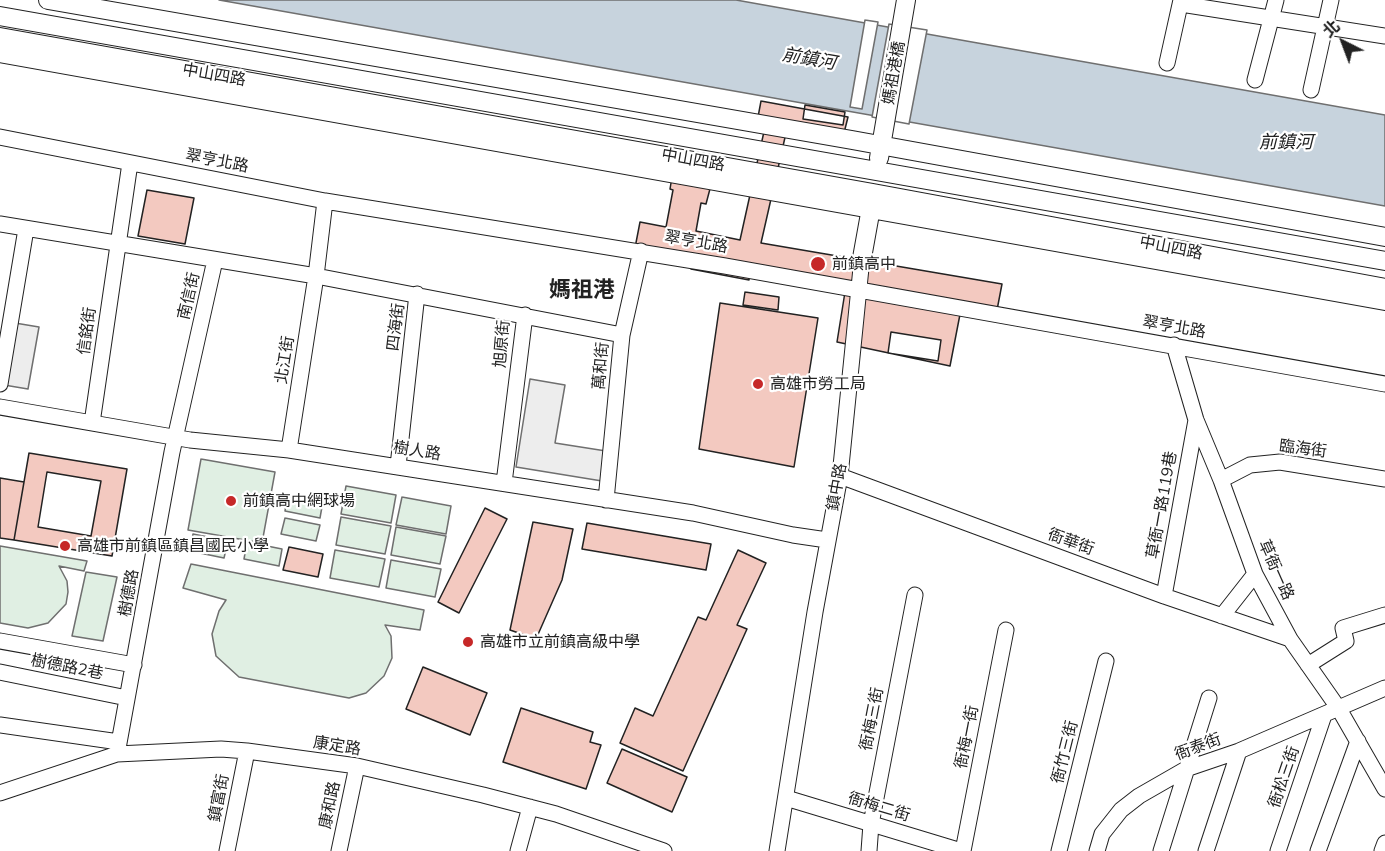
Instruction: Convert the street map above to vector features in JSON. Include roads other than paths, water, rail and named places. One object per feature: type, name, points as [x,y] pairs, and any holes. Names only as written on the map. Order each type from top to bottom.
[{"type":"main road","points":[[48,0],[1385,237]]},
{"type":"main road","name":"媽祖港橋","points":[[886,121],[906,0]]},
{"type":"main road","name":"中山四路","points":[[0,16],[1385,261]]},
{"type":"main road","name":"中山四路","points":[[0,36],[872,201],[1385,301]]},
{"type":"main road","name":"中山四路","points":[[0,53],[1385,288]]},
{"type":"main road","name":"鎮中路","points":[[862,258],[886,121]]},
{"type":"street","points":[[1255,80],[1276,0]]},
{"type":"street","points":[[1311,90],[1331,0]]},
{"type":"street","points":[[1167,63],[1181,2],[1385,36]]},
{"type":"street","name":"翠亨北路","points":[[0,137],[325,201],[641,251],[1385,384]]},
{"type":"street","name":"信銘街","points":[[92,423],[130,163]]},
{"type":"street","name":"北江街","points":[[290,450],[325,201]]},
{"type":"street","points":[[0,224],[117,244]]},
{"type":"street","points":[[0,384],[26,229]]},
{"type":"street","name":"南信街","points":[[117,244],[215,260],[175,438]]},
{"type":"street","points":[[622,335],[641,251]]},
{"type":"street","name":"鎮中路","points":[[777,851],[827,540],[840,476],[862,258]]},
{"type":"street","points":[[215,260],[316,276]]},
{"type":"street","name":"四海街","points":[[316,276],[417,294],[398,466]]},
{"type":"street","name":"旭原街","points":[[417,294],[525,315],[504,483]]},
{"type":"street","name":"萬和街","points":[[525,315],[622,335],[606,500]]},
{"type":"street","name":"草衙一路","points":[[1174,345],[1196,420],[1221,480],[1255,574],[1290,639],[1308,665],[1331,712],[1358,741],[1385,789]]},
{"type":"street","name":"樹人路","points":[[0,407],[175,438],[290,450],[693,513],[827,540]]},
{"type":"street","name":"草衙一路119巷","points":[[1164,596],[1196,420]]},
{"type":"street","name":"樹德路","points":[[118,748],[175,438]]},
{"type":"street","name":"臨海街","points":[[1221,480],[1250,465],[1280,462],[1385,479]]},
{"type":"street","name":"衙華街","points":[[840,476],[1164,596],[1290,639]]},
{"type":"street","points":[[1222,616],[1255,574]]},
{"type":"street","name":"衙梅三街","points":[[869,851],[871,824],[915,595]]},
{"type":"street","points":[[1308,665],[1346,641],[1343,628],[1385,615]]},
{"type":"street","name":"衙梅一街","points":[[962,851],[1006,630]]},
{"type":"street","points":[[0,641],[134,665]]},
{"type":"street","name":"衙竹三街","points":[[1059,851],[1106,661]]},
{"type":"street","name":"樹德路2巷","points":[[0,672],[127,698]]},
{"type":"street","name":"衙泰街","points":[[1097,851],[1102,834],[1121,810],[1139,796],[1186,769],[1239,751],[1385,688]]},
{"type":"street","points":[[1161,851],[1209,698]]},
{"type":"street","name":"衙松三街","points":[[1278,851],[1331,712]]},
{"type":"street","points":[[0,725],[118,748]]},
{"type":"street","points":[[1318,851],[1358,741]]},
{"type":"street","name":"康定路","points":[[2,787],[118,748],[247,751],[357,766],[530,807],[664,851]]},
{"type":"street","name":"鎮富街","points":[[227,851],[247,751]]},
{"type":"street","points":[[1206,851],[1239,751]]},
{"type":"street","name":"康和路","points":[[339,851],[357,766]]},
{"type":"street","name":"衙梅二街","points":[[786,798],[962,851]]},
{"type":"street","points":[[518,851],[530,807]]},
{"type":"street","points":[[1382,851],[1385,843]]},
{"type":"water","name":"前鎮河","points":[[219,0],[736,0],[1385,115],[1385,206]]},
{"type":"place","name":"前鎮高中","points":[[818,264]]},
{"type":"place","name":"高雄市勞工局","points":[[758,384]]},
{"type":"place","name":"前鎮高中網球場","points":[[231,501]]},
{"type":"place","name":"高雄市前鎮區鎮昌國民小學","points":[[65,546]]},
{"type":"place","name":"高雄市立前鎮高級中學","points":[[468,642]]},
{"type":"district","name":"媽祖港","points":[[582,290]]}]
